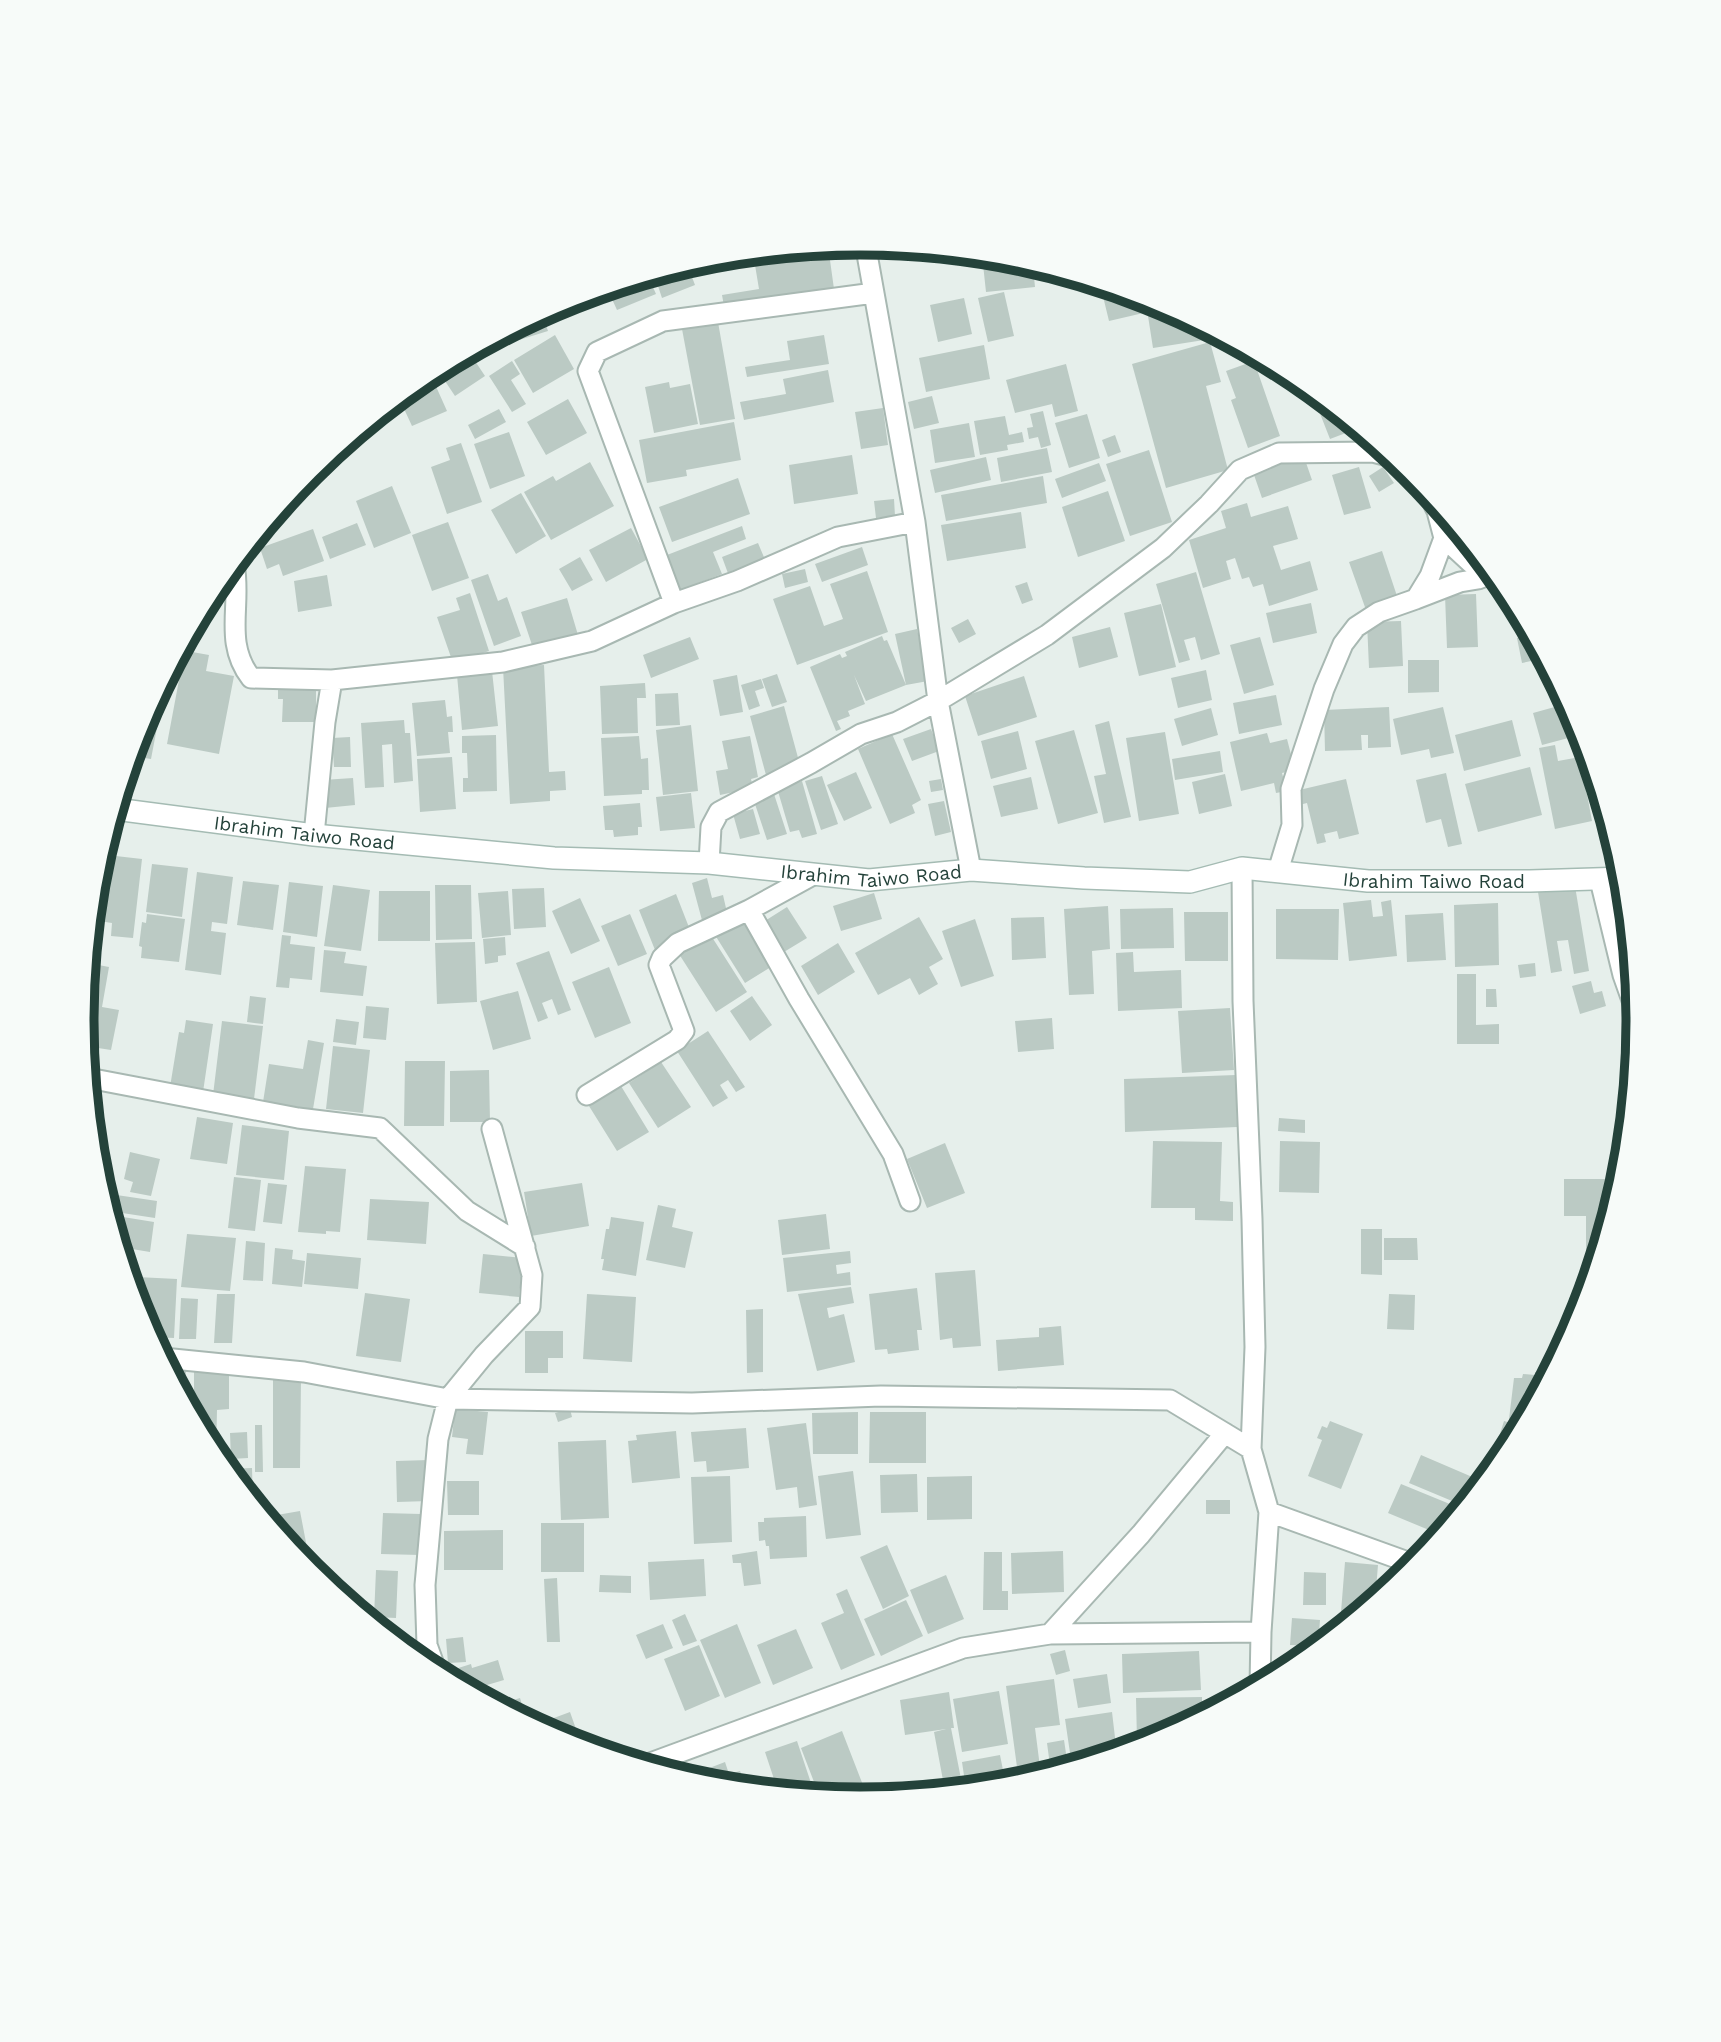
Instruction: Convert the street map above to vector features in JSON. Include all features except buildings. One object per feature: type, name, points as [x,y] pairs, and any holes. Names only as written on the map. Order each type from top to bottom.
[{"type":"main road","name":"Ibrahim Taiwo Road","points":[[124,811],[314,835],[554,858],[709,863],[869,880],[971,870],[1190,882],[1242,868],[1368,881],[1613,879]]},
{"type":"street","points":[[867,255],[915,522],[938,701],[971,870]]},
{"type":"street","points":[[674,603],[588,371],[597,352],[663,321],[874,293]]},
{"type":"street","points":[[709,863],[712,827],[719,812],[861,734],[897,722],[938,701],[1047,635],[1163,548],[1240,470],[1279,453],[1374,452]]},
{"type":"street","points":[[1439,520],[1444,538],[1475,565]]},
{"type":"street","points":[[234,581],[236,649],[241,665],[251,678],[332,680],[503,662],[592,641],[674,603],[737,581],[838,537],[915,522]]},
{"type":"street","points":[[1416,599],[1430,576],[1444,538]]},
{"type":"street","points":[[1279,871],[1292,825],[1292,789],[1324,690],[1343,644],[1356,627],[1379,612],[1460,582],[1484,577]]},
{"type":"street","points":[[314,835],[325,722],[332,680]]},
{"type":"street","points":[[1242,868],[1243,1001],[1255,1334],[1251,1449],[1269,1513],[1260,1674]]},
{"type":"street","points":[[587,1095],[677,1040],[684,1031],[659,965],[662,958],[678,943],[749,910],[813,875]]},
{"type":"street","points":[[1600,880],[1625,981]]},
{"type":"street","points":[[749,910],[799,999],[893,1154],[911,1201]]},
{"type":"street","points":[[97,1080],[298,1118],[380,1128],[467,1211],[525,1248]]},
{"type":"street","points":[[431,1655],[427,1645],[425,1585],[438,1439],[449,1399],[484,1355],[530,1307],[532,1275],[492,1129]]},
{"type":"street","points":[[173,1359],[304,1372],[449,1399],[692,1403],[881,1396],[1170,1400],[1251,1449]]},
{"type":"street","points":[[1050,1634],[1141,1534],[1225,1433]]},
{"type":"street","points":[[1269,1513],[1404,1561]]},
{"type":"street","points":[[659,1760],[963,1648],[1050,1634],[1261,1632]]}]
